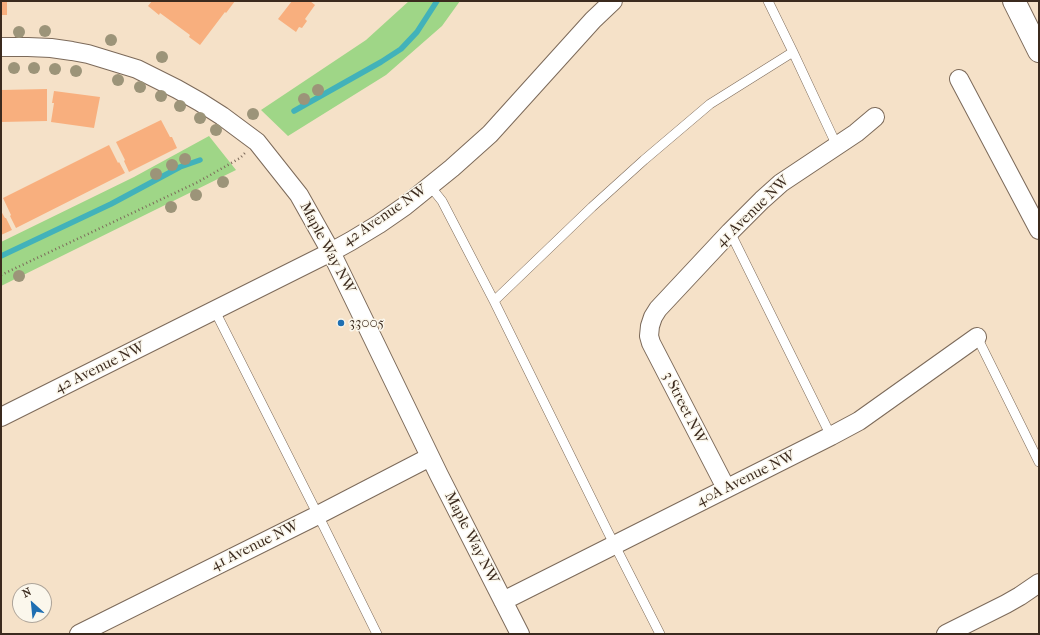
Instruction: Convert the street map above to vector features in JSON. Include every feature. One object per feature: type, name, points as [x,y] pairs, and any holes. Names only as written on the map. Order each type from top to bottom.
[{"type":"highway","points":[[1014,1],[1039,51]]},
{"type":"street","name":"42 Avenue NW","points":[[1,417],[331,252],[351,241],[405,206],[490,134],[593,20],[613,1]]},
{"type":"street","name":"Maple Way NW","points":[[1,48],[50,48],[88,54],[137,69],[200,102],[257,142],[298,195],[331,252],[430,458],[520,634]]},
{"type":"street","points":[[960,79],[1039,230]]},
{"type":"street","name":"41 Avenue NW","points":[[650,326],[653,316],[658,309],[762,200],[793,174],[856,133],[875,117]]},
{"type":"street","name":"3 Street NW","points":[[650,326],[649,336],[651,342],[726,488]]},
{"type":"street","name":"40A Avenue NW","points":[[503,601],[859,421],[977,337]]},
{"type":"street","name":"41 Avenue NW","points":[[78,634],[430,458]]},
{"type":"street","points":[[946,634],[1006,604],[1039,583]]},
{"type":"lane","points":[[768,1],[794,52],[837,146]]},
{"type":"lane","points":[[494,301],[592,207],[644,160],[710,104],[794,52]]},
{"type":"lane","points":[[430,186],[442,200],[494,301],[660,634]]},
{"type":"lane","points":[[730,232],[831,436]]},
{"type":"lane","points":[[215,310],[377,634]]},
{"type":"lane","points":[[977,337],[1039,462]]},
{"type":"path","points":[[1,275],[198,182],[246,153]]},
{"type":"green space","points":[[409,1],[460,1],[442,26],[386,75],[288,136],[261,110],[366,40]]},
{"type":"green space","points":[[209,136],[236,170],[1,286],[1,242],[134,177]]},
{"type":"building","points":[[1,1],[7,1],[7,15],[1,15]]},
{"type":"building","points":[[152,1],[235,1],[200,45],[189,37],[190,35],[148,6]]},
{"type":"building","points":[[292,1],[310,1],[315,5],[305,19],[307,21],[302,28],[299,27],[296,32],[278,19]]},
{"type":"building","points":[[47,89],[47,121],[1,122],[1,90]]},
{"type":"building","points":[[54,91],[100,97],[94,128],[51,122]]},
{"type":"building","points":[[161,120],[177,148],[129,172],[116,142]]},
{"type":"building","points":[[109,145],[125,173],[16,228],[3,198]]},
{"type":"building","points":[[1,211],[12,230],[1,235]]},
{"type":"waterway","points":[[294,111],[381,62],[401,49],[417,32],[437,1]]},
{"type":"waterway","points":[[1,256],[111,204],[180,167],[200,160]]},
{"type":"place","name":"33005","points":[[341,323]]}]
